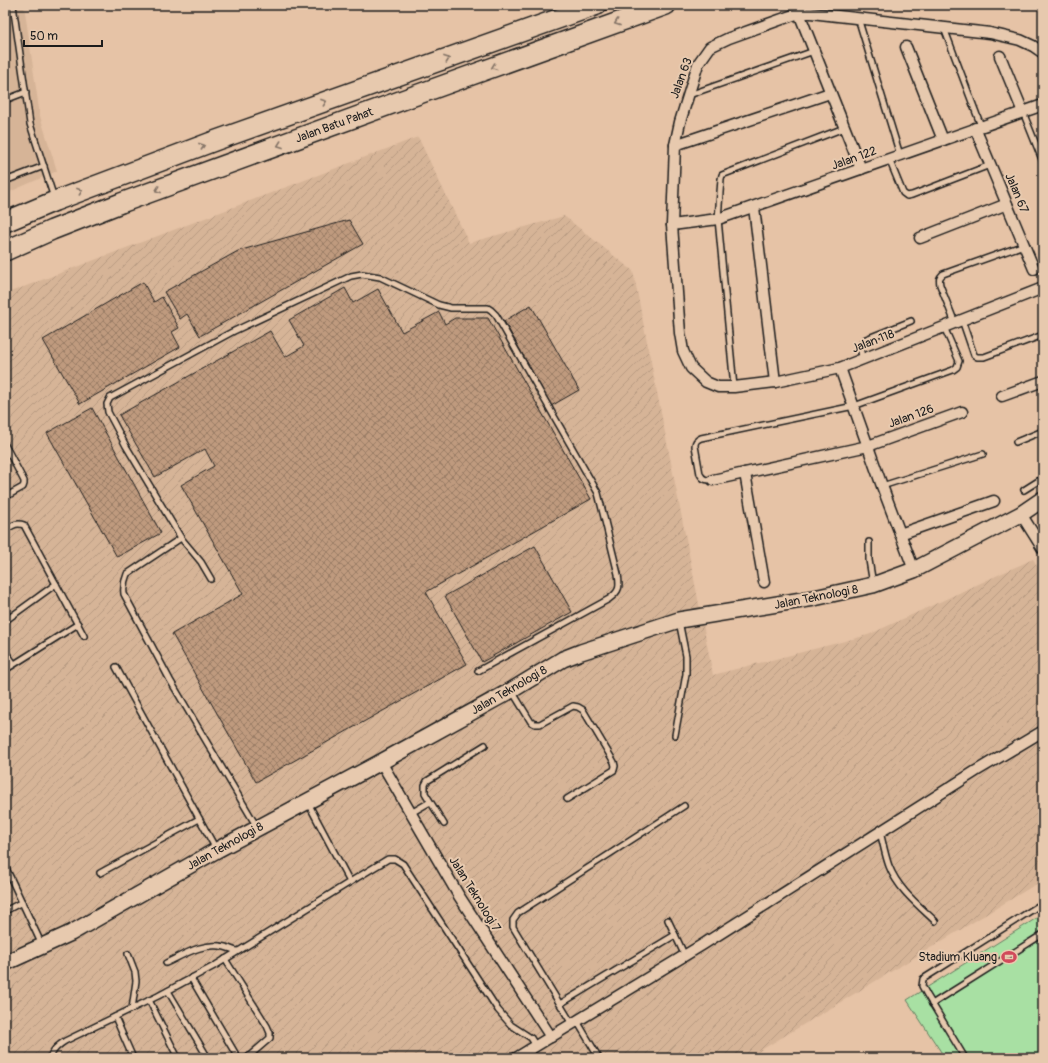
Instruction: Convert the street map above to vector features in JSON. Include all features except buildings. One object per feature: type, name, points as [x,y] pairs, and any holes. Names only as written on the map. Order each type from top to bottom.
[{"type":"highway","name":"Jalan Batu Pahat","points":[[5,222],[55,201],[217,140],[571,12],[597,5]]},
{"type":"highway","name":"Jalan Batu Pahat","points":[[5,251],[52,230],[128,201],[412,96],[666,5]]},
{"type":"street","name":"Jalan 63","points":[[706,382],[691,368],[683,351],[680,333],[672,225],[675,145],[680,122],[698,64],[710,48],[729,38],[798,13],[811,12],[990,33],[1020,40],[1043,53]]},
{"type":"street","points":[[798,13],[861,169]]},
{"type":"street","points":[[906,47],[942,140]]},
{"type":"street","points":[[1000,56],[1023,112]]},
{"type":"street","points":[[675,145],[830,93]]},
{"type":"street","name":"Jalan 122","points":[[672,225],[718,219],[1043,105]]},
{"type":"street","name":"Jalan 67","points":[[978,127],[990,165],[1034,269]]},
{"type":"street","points":[[920,238],[1007,204]]},
{"type":"street","points":[[754,207],[775,382]]},
{"type":"street","name":"Jalan 118","points":[[706,382],[718,387],[734,387],[775,382],[840,368],[1043,288]]},
{"type":"street","points":[[840,368],[914,570]]},
{"type":"street","points":[[1002,396],[1043,381]]},
{"type":"street","name":"Jalan 126","points":[[712,480],[868,446],[962,412]]},
{"type":"street","points":[[745,473],[764,582]]},
{"type":"street","name":"Jalan Teknologi 8","points":[[5,963],[71,933],[217,850],[512,690],[563,659],[679,620],[814,598],[873,585],[914,570],[1021,514],[1043,499]]},
{"type":"street","points":[[900,534],[994,501]]},
{"type":"street","points":[[1021,514],[1042,544]]},
{"type":"street","points":[[522,1056],[575,1022],[685,956],[976,771],[1043,731]]},
{"type":"street","name":"Jalan Teknologi 7","points":[[381,762],[459,896],[551,1037]]},
{"type":"lane","points":[[13,5],[30,124],[55,201]]},
{"type":"lane","points":[[858,18],[900,155]]},
{"type":"lane","points":[[944,28],[978,127]]},
{"type":"lane","points":[[688,95],[814,51]]},
{"type":"lane","points":[[5,100],[26,92]]},
{"type":"lane","points":[[1023,112],[1043,162]]},
{"type":"lane","points":[[734,387],[718,219],[722,175],[844,128]]},
{"type":"lane","points":[[889,159],[903,193],[907,196],[990,165]]},
{"type":"lane","points":[[5,181],[44,166]]},
{"type":"lane","points":[[1024,245],[943,274],[939,280],[940,285],[974,355],[977,357],[984,357],[1043,335]]},
{"type":"lane","points":[[210,579],[202,562],[181,538],[130,452],[108,412],[107,404],[110,398],[232,332],[350,276],[362,274],[380,277],[439,305],[451,308],[488,308],[496,315],[598,493],[618,574],[620,588],[616,594],[609,599],[478,671]]},
{"type":"lane","points":[[863,359],[860,348],[866,339],[911,321]]},
{"type":"lane","points":[[712,480],[702,478],[700,474],[695,446],[697,439],[854,406],[954,370],[957,367],[958,361],[944,327]]},
{"type":"lane","points":[[1016,442],[1043,431]]},
{"type":"lane","points":[[5,445],[24,481],[23,487],[5,497]]},
{"type":"lane","points":[[882,486],[983,454]]},
{"type":"lane","points":[[1024,490],[1043,478]]},
{"type":"lane","points":[[5,530],[14,524],[24,526],[84,636]]},
{"type":"lane","points":[[181,538],[128,574],[124,581],[124,594],[170,680],[258,828]]},
{"type":"lane","points":[[869,542],[869,560],[873,585]]},
{"type":"lane","points":[[5,621],[56,584]]},
{"type":"lane","points":[[675,735],[686,674],[686,656],[679,620]]},
{"type":"lane","points":[[5,670],[78,624]]},
{"type":"lane","points":[[5,651],[14,664]]},
{"type":"lane","points":[[116,667],[199,820],[217,850]]},
{"type":"lane","points":[[512,690],[531,722],[535,724],[540,724],[573,706],[583,710],[614,762],[614,770],[567,799]]},
{"type":"lane","points":[[444,824],[425,793],[425,785],[427,781],[485,745]]},
{"type":"lane","points":[[307,802],[350,882]]},
{"type":"lane","points":[[411,813],[430,802]]},
{"type":"lane","points":[[599,1058],[575,1022],[560,1004],[514,927],[514,920],[518,913],[684,806]]},
{"type":"lane","points":[[100,873],[199,820]]},
{"type":"lane","points":[[880,832],[890,868],[901,886],[909,896],[935,921]]},
{"type":"lane","points":[[50,1058],[56,1047],[65,1041],[168,991],[225,959],[350,882],[388,860],[395,859],[403,864],[498,1010],[511,1025],[531,1038],[536,1046]]},
{"type":"lane","points":[[5,866],[43,946]]},
{"type":"lane","points":[[5,911],[22,902]]},
{"type":"lane","points":[[965,1058],[922,986],[922,979],[1043,903]]},
{"type":"lane","points":[[668,920],[685,956]]},
{"type":"lane","points":[[932,1004],[1043,934]]},
{"type":"lane","points":[[560,1004],[675,935]]},
{"type":"lane","points":[[166,963],[196,948],[214,946],[225,947],[237,951]]},
{"type":"lane","points":[[128,954],[135,972],[136,982],[132,1009]]},
{"type":"lane","points":[[225,959],[270,1032],[270,1038],[247,1058]]},
{"type":"lane","points":[[191,978],[238,1058]]},
{"type":"lane","points":[[168,991],[208,1058]]},
{"type":"lane","points":[[149,1000],[178,1058]]},
{"type":"lane","points":[[115,1017],[132,1058]]},
{"type":"shaded area","points":[[5,5],[24,5],[40,116],[57,171],[5,194]]},
{"type":"shaded area","points":[[418,137],[469,243],[564,216],[633,271],[713,675],[868,635],[1033,559],[1043,575],[1043,880],[748,1058],[5,1058],[5,294]],"holes":[[[345,288],[353,303],[378,289],[402,332],[438,312],[445,324],[455,318],[488,318],[591,499],[426,592],[467,664],[256,782],[172,635],[243,594],[181,485],[214,466],[205,449],[155,477],[120,415],[270,331],[285,357],[304,346],[290,319]]]},
{"type":"green space","name":"Stadium Kluang","points":[[1043,914],[1043,1058],[945,1058],[907,1000]]},
{"type":"place","name":"Stadium Kluang","points":[[1009,957]]}]
